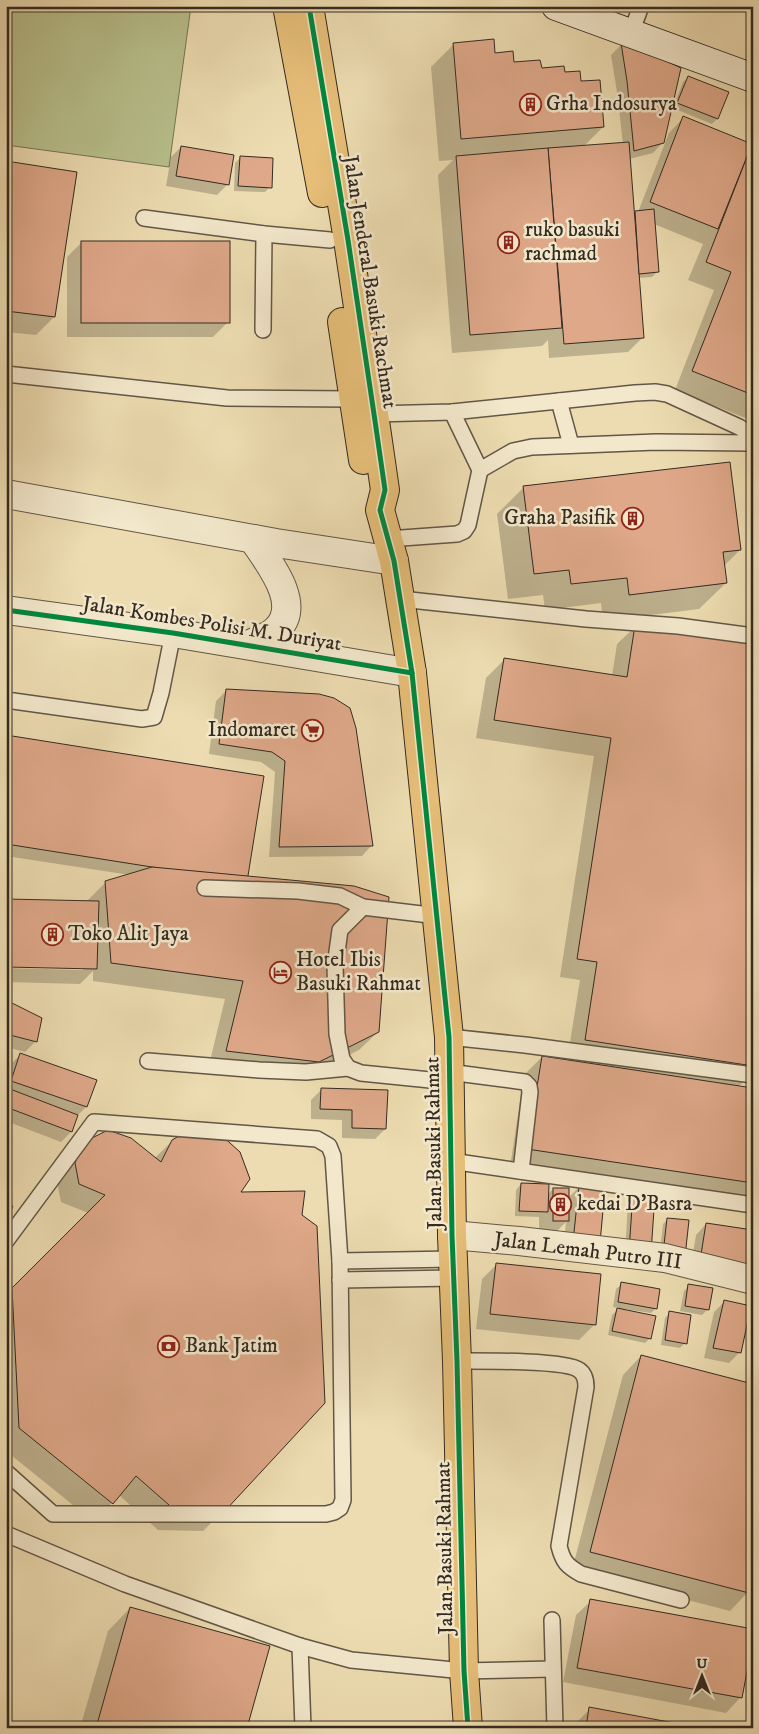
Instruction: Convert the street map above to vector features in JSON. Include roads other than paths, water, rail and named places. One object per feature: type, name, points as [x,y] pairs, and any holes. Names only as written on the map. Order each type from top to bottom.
[{"type":"main road","name":"Jalan Jenderal Basuki Rachmat","points":[[287,6],[363,407],[385,490],[380,510],[391,550]]},
{"type":"main road","name":"Jalan Jenderal Basuki Rachmat","points":[[309,6],[348,240],[363,407]]},
{"type":"main road","name":"Jalan Basuki Rahmat","points":[[391,550],[401,599],[412,673],[449,1037],[464,1671],[468,1728]]},
{"type":"street","points":[[556,6],[753,78]]},
{"type":"street","points":[[6,494],[253,539],[391,550]]},
{"type":"street","points":[[248,645],[276,630],[285,617],[286,604],[282,585],[253,539]]},
{"type":"street","name":"Jalan Kombes Polisi M. Duriyat","points":[[6,610],[173,633],[412,673]]},
{"type":"street","name":"Jalan Lemah Putro III","points":[[453,1257],[519,1241],[666,1258],[753,1280]]},
{"type":"lane","points":[[631,33],[641,6]]},
{"type":"lane","points":[[144,218],[264,234],[330,240]]},
{"type":"lane","points":[[262,330],[264,234]]},
{"type":"lane","points":[[6,374],[227,398],[452,412],[635,392],[655,392],[667,394],[739,427],[750,436],[749,443],[656,442],[532,447],[513,451],[480,470]]},
{"type":"lane","points":[[559,401],[571,446]]},
{"type":"lane","points":[[391,550],[464,531],[468,525],[480,470],[452,412]]},
{"type":"lane","points":[[401,599],[586,619],[678,626],[753,636]]},
{"type":"lane","points":[[6,700],[142,719],[154,717],[161,693],[173,633]]},
{"type":"lane","points":[[204,888],[298,891],[340,896],[363,906],[438,916]]},
{"type":"lane","points":[[348,1068],[342,1059],[337,1034],[335,966],[340,930],[363,906]]},
{"type":"lane","points":[[449,1037],[753,1075]]},
{"type":"lane","points":[[148,1061],[306,1072],[348,1068],[361,1073],[504,1078],[525,1082],[530,1092],[520,1171]]},
{"type":"lane","points":[[6,1241],[94,1122],[316,1139],[329,1146],[333,1156],[340,1261],[343,1500],[340,1508],[326,1514],[53,1514],[6,1472]]},
{"type":"lane","points":[[451,1161],[753,1205]]},
{"type":"lane","points":[[340,1261],[453,1257]]},
{"type":"lane","points":[[340,1280],[453,1257]]},
{"type":"lane","points":[[458,1361],[524,1362],[573,1366],[581,1371],[585,1378],[586,1387],[559,1546],[562,1558],[569,1567],[581,1574],[681,1600]]},
{"type":"lane","points":[[6,1534],[125,1584],[300,1646],[351,1660],[464,1671],[552,1669]]},
{"type":"lane","points":[[552,1620],[555,1728]]},
{"type":"lane","points":[[300,1646],[303,1728]]},
{"type":"place","name":"Grha Indosurya","points":[[530,104]]},
{"type":"place","name":"ruko basuki rachmad","points":[[509,242]]},
{"type":"place","name":"Graha Pasifik","points":[[632,518]]},
{"type":"place","name":"Indomaret","points":[[312,730]]},
{"type":"place","name":"Toko Alit Jaya","points":[[52,934]]},
{"type":"place","name":"Hotel Ibis Basuki Rahmat","points":[[280,972]]},
{"type":"place","name":"kedai D'Basra","points":[[561,1204]]},
{"type":"place","name":"Bank Jatim","points":[[169,1346]]}]
